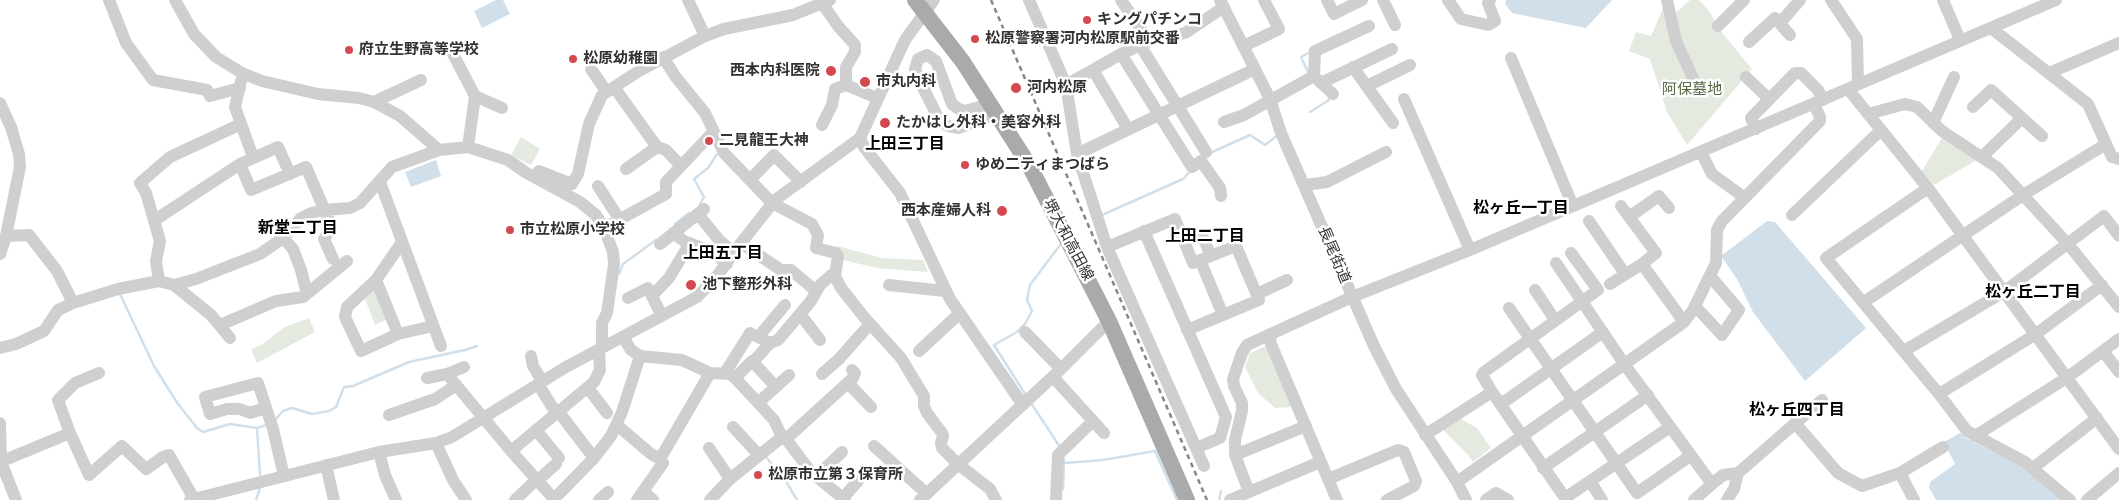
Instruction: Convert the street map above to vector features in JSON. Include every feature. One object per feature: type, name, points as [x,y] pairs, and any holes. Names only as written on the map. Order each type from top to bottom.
[{"type":"main road","name":"堺大和高田線","points":[[925,4],[1029,165],[1109,321],[1187,500]]},
{"type":"street","points":[[110,0],[126,43],[153,80],[208,90],[210,96],[240,88]]},
{"type":"street","points":[[174,0],[194,34],[216,57],[242,73],[262,81],[318,94],[359,98],[374,102],[400,116],[440,150]]},
{"type":"street","points":[[688,0],[705,36]]},
{"type":"street","points":[[1029,0],[1066,85],[1077,154],[1107,247],[1204,466]]},
{"type":"street","points":[[1122,0],[1177,105],[1206,152]]},
{"type":"street","points":[[1244,46],[1279,29],[1264,0]]},
{"type":"street","points":[[1327,0],[1334,14],[1362,0]]},
{"type":"street","points":[[1383,0],[1395,25]]},
{"type":"street","points":[[1448,0],[1460,19],[1488,24],[1495,21],[1488,4],[1490,0]]},
{"type":"street","points":[[1667,0],[1676,41],[1693,78]]},
{"type":"street","points":[[1718,26],[1744,0]]},
{"type":"street","points":[[1780,23],[1800,0]]},
{"type":"street","points":[[1831,0],[1857,39],[1853,87],[1868,114],[1928,188],[2097,418],[2117,441]]},
{"type":"street","points":[[1943,0],[1960,40]]},
{"type":"street","points":[[1249,492],[1236,455],[1235,440],[1242,403],[1234,386],[1233,379],[1242,353],[1247,345],[1352,297],[1470,250],[2056,0]]},
{"type":"street","points":[[517,165],[526,166],[572,184],[578,174],[589,124],[597,104],[610,89],[663,57],[705,36],[724,29],[793,16],[826,2],[838,26],[855,45],[855,52],[846,67],[846,84]]},
{"type":"street","points":[[98,373],[75,383],[58,400],[88,475],[122,446],[146,469],[169,455],[192,499],[379,452],[436,443],[452,437],[540,382],[698,297],[707,289],[772,203],[860,138],[905,40],[925,4]]},
{"type":"street","points":[[1066,85],[1121,54],[1145,43],[1185,33],[1222,4]]},
{"type":"street","name":"長尾街道","points":[[1222,4],[1270,99],[1281,133],[1352,297],[1396,388],[1457,482],[1466,500]]},
{"type":"street","points":[[1749,42],[1776,18],[1790,35]]},
{"type":"street","points":[[1333,94],[1318,79],[1315,51],[1369,26]]},
{"type":"street","points":[[1991,28],[2088,104],[2112,157],[2119,159]]},
{"type":"street","points":[[2049,73],[2118,45]]},
{"type":"street","points":[[1224,122],[1244,115],[1270,99],[1353,67],[1392,49]]},
{"type":"street","points":[[452,52],[475,96],[468,146]]},
{"type":"street","points":[[1121,54],[1192,167],[1201,161],[1220,188],[1222,196]]},
{"type":"street","points":[[927,55],[935,59],[949,99],[959,110],[968,111],[990,104],[988,117],[959,128],[945,125],[936,116],[918,78],[915,67],[918,59],[927,55]]},
{"type":"street","points":[[663,57],[674,76],[705,113],[724,153],[772,203],[815,227],[818,235],[816,248],[836,253],[838,256],[834,272],[816,291],[811,301],[778,340],[765,339],[750,334],[730,375]]},
{"type":"street","points":[[1511,58],[1574,206]]},
{"type":"street","points":[[1366,86],[1410,65]]},
{"type":"street","points":[[1353,67],[1394,123]]},
{"type":"street","points":[[591,69],[610,89],[657,147],[666,150],[680,165]]},
{"type":"street","points":[[1077,154],[1255,69]]},
{"type":"street","points":[[1092,70],[1128,129]]},
{"type":"street","points":[[242,73],[235,107],[253,157]]},
{"type":"street","points":[[1457,482],[1521,435],[1625,365],[1684,322],[1695,306],[1716,263],[1717,230],[1722,220],[1820,121],[1818,90],[1801,73],[1795,73],[1751,118],[1756,129]]},
{"type":"street","points":[[1746,76],[1769,100]]},
{"type":"street","points":[[1934,123],[1954,77]]},
{"type":"street","points":[[374,102],[421,80]]},
{"type":"street","points":[[822,125],[832,105],[835,89],[846,84],[877,98]]},
{"type":"street","points":[[1973,107],[1991,90],[2042,136]]},
{"type":"street","points":[[475,96],[502,108]]},
{"type":"street","points":[[1404,99],[1470,250]]},
{"type":"street","points":[[0,103],[11,127],[19,154],[20,167],[5,218],[6,236],[0,254]]},
{"type":"street","points":[[1868,114],[1905,104],[1917,106],[1942,131],[1998,168],[2068,244],[2119,307]]},
{"type":"street","points":[[1982,158],[2022,118]]},
{"type":"street","points":[[159,281],[156,260],[160,241],[146,193],[140,183],[170,157],[241,124]]},
{"type":"street","points":[[1792,215],[1881,130]]},
{"type":"street","points":[[604,228],[666,194],[666,182],[713,132]]},
{"type":"street","points":[[860,138],[900,193],[945,291],[1000,373],[1027,401]]},
{"type":"street","points":[[1864,302],[2024,195],[2106,144]]},
{"type":"street","points":[[174,285],[196,279],[260,254],[283,238],[301,218],[324,210],[350,208],[360,203],[392,168],[440,150],[468,146],[501,157],[580,202],[596,215],[604,228],[613,252],[614,264],[607,314],[602,323],[599,375],[588,388],[511,451]]},
{"type":"street","points":[[155,220],[240,164],[278,147],[290,174]]},
{"type":"street","points":[[626,169],[657,147]]},
{"type":"street","points":[[1304,185],[1327,182],[1386,152]]},
{"type":"street","points":[[1701,152],[1712,174],[1745,198]]},
{"type":"street","points":[[750,180],[774,156],[800,182]]},
{"type":"street","points":[[240,164],[251,190],[306,167],[332,227],[324,239],[333,258]]},
{"type":"street","points":[[380,182],[441,346]]},
{"type":"street","points":[[598,186],[620,220]]},
{"type":"street","points":[[1928,188],[1826,258],[1904,351],[1967,431],[2025,462],[2070,500]]},
{"type":"street","points":[[1629,218],[1659,196],[1669,208]]},
{"type":"street","points":[[1610,284],[1656,253],[1620,206]]},
{"type":"street","points":[[660,244],[701,212],[719,240],[781,270],[791,270],[816,291]]},
{"type":"street","points":[[1904,351],[2005,291],[2104,216],[2119,236]]},
{"type":"street","points":[[1107,247],[1175,219],[1194,263],[1236,246],[1259,300],[1187,330]]},
{"type":"street","points":[[1589,221],[1625,274]]},
{"type":"street","points":[[1144,231],[1226,417],[1220,438],[1196,448]]},
{"type":"street","points":[[673,233],[690,243],[713,252],[726,264]]},
{"type":"street","points":[[6,236],[29,235],[57,271],[73,303]]},
{"type":"street","points":[[1202,235],[1206,258],[1223,315]]},
{"type":"street","points":[[283,238],[293,249],[307,294]]},
{"type":"street","points":[[402,242],[376,280],[347,307],[345,318],[361,351],[398,334],[433,326]]},
{"type":"street","points":[[652,296],[669,278],[690,243]]},
{"type":"street","points":[[1570,253],[1598,290],[1484,372],[1482,374],[1492,392],[1565,498],[1574,497],[1590,481],[1670,427]]},
{"type":"street","points":[[220,325],[276,301],[303,297],[347,261]]},
{"type":"street","points":[[1556,263],[1625,365],[1712,484]]},
{"type":"street","points":[[1642,264],[1684,322]]},
{"type":"street","points":[[834,272],[841,288],[901,358],[924,396],[924,406],[927,413],[942,433],[942,448],[959,465],[990,489],[996,500]]},
{"type":"street","points":[[1695,306],[1722,335],[1739,310],[1710,276]]},
{"type":"street","points":[[376,280],[398,334]]},
{"type":"street","points":[[1256,294],[1287,280]]},
{"type":"street","points":[[0,348],[16,344],[44,331],[58,310],[73,303],[118,289],[159,281],[174,285],[220,325],[230,338]]},
{"type":"street","points":[[889,285],[945,291]]},
{"type":"street","points":[[1939,394],[2036,334],[2102,285]]},
{"type":"street","points":[[628,298],[648,288],[662,316]]},
{"type":"street","points":[[1535,290],[1555,320]]},
{"type":"street","points":[[623,337],[631,350],[640,356],[682,360],[710,373],[730,375],[753,362],[784,305]]},
{"type":"street","points":[[1509,308],[1617,463],[1637,497],[1690,456]]},
{"type":"street","points":[[919,351],[960,313]]},
{"type":"street","points":[[800,314],[820,340]]},
{"type":"street","points":[[874,446],[924,497],[1057,373],[1109,321]]},
{"type":"street","points":[[822,374],[839,359],[870,324]]},
{"type":"street","points":[[1025,332],[1104,433]]},
{"type":"street","points":[[1501,404],[1603,332]]},
{"type":"street","points":[[1273,333],[1270,341],[1335,499]]},
{"type":"street","points":[[1974,436],[2068,377],[2119,340]]},
{"type":"street","points":[[2104,351],[2119,372]]},
{"type":"street","points":[[531,356],[540,382],[557,412],[594,458]]},
{"type":"street","points":[[447,374],[455,386],[536,481],[555,499],[605,447],[617,425],[640,356]]},
{"type":"street","points":[[753,362],[776,387]]},
{"type":"street","points":[[427,378],[447,374],[464,367]]},
{"type":"street","points":[[710,500],[730,478],[784,438],[848,383],[855,373],[852,370]]},
{"type":"street","points":[[660,459],[710,373]]},
{"type":"street","points":[[730,375],[759,402],[774,420],[784,438],[816,477],[844,499],[858,481]]},
{"type":"street","points":[[759,402],[789,375]]},
{"type":"street","points":[[848,383],[871,407]]},
{"type":"street","points":[[389,415],[435,399],[455,386]]},
{"type":"street","points":[[588,388],[607,413]]},
{"type":"street","points":[[1425,435],[1492,392]]},
{"type":"street","points":[[1544,468],[1648,395]]},
{"type":"street","points":[[1694,500],[1723,475],[1738,473],[1822,400]]},
{"type":"street","points":[[269,418],[284,476]]},
{"type":"street","points":[[2033,468],[2097,418]]},
{"type":"street","points":[[1056,500],[1058,455],[1093,421]]},
{"type":"street","points":[[1795,423],[1838,473],[1862,486],[1900,473],[1943,447]]},
{"type":"street","points":[[0,424],[0,462],[16,500]]},
{"type":"street","points":[[617,425],[663,463],[640,495],[653,500]]},
{"type":"street","points":[[1236,455],[1306,426]]},
{"type":"street","points":[[733,427],[759,455]]},
{"type":"street","points":[[515,500],[558,461],[536,430]]},
{"type":"street","points":[[0,462],[70,433]]},
{"type":"street","points":[[436,443],[460,498]]},
{"type":"street","points":[[710,448],[730,478]]},
{"type":"street","points":[[1328,479],[1398,450],[1404,452],[1416,481],[1414,486],[1387,500]]},
{"type":"street","points":[[379,452],[385,475],[396,500]]},
{"type":"street","points":[[816,477],[842,452]]},
{"type":"street","points":[[1230,500],[1320,462]]},
{"type":"street","points":[[326,465],[334,500]]},
{"type":"street","points":[[1727,500],[1734,489],[1738,473]]},
{"type":"street","points":[[1900,473],[1914,500]]},
{"type":"street","points":[[2087,500],[2119,473]]},
{"type":"street","points":[[1590,481],[1602,500]]},
{"type":"street","points":[[1486,500],[1496,493],[1508,500]]},
{"type":"green space","name":"阿保墓地","points":[[1690,0],[1699,0],[1710,12],[1719,29],[1752,69],[1687,145],[1667,112],[1650,59],[1629,51],[1636,32],[1651,36],[1664,6],[1674,14]]},
{"type":"green space","points":[[1943,136],[1977,160],[1934,185],[1922,171]]},
{"type":"green space","points":[[521,137],[540,149],[531,165],[511,155]]},
{"type":"green space","points":[[837,246],[882,258],[923,260],[928,272],[877,268],[839,259],[833,250]]},
{"type":"green space","points":[[374,289],[388,319],[375,325],[365,299]]},
{"type":"green space","points":[[309,318],[315,332],[257,363],[251,349],[261,345],[285,327]]},
{"type":"green space","points":[[1268,345],[1293,407],[1275,408],[1258,393],[1245,367],[1250,353]]},
{"type":"green space","points":[[1461,419],[1477,428],[1491,448],[1473,462],[1443,430]]},
{"type":"shaded area","points":[[496,0],[503,0],[510,14],[482,28],[474,11]]},
{"type":"shaded area","points":[[1506,0],[1612,0],[1586,28],[1512,13],[1505,4]]},
{"type":"shaded area","points":[[436,160],[441,176],[411,187],[405,172]]},
{"type":"shaded area","points":[[1767,221],[1775,222],[1866,328],[1805,381],[1753,312],[1737,279],[1721,256]]},
{"type":"shaded area","points":[[1960,433],[1966,438],[2023,467],[2062,500],[1936,500],[1929,487],[1930,482],[1955,464],[1944,442]]},
{"type":"waterway","points":[[1309,74],[1301,57],[1310,52]]},
{"type":"waterway","points":[[1310,112],[1329,100],[1329,97]]},
{"type":"waterway","points":[[1210,153],[1250,135],[1265,145],[1278,135]]},
{"type":"waterway","points":[[699,206],[704,197],[694,179],[708,168],[717,154]]},
{"type":"waterway","points":[[1102,215],[1183,179],[1191,170]]},
{"type":"waterway","points":[[675,224],[689,213]]},
{"type":"waterway","points":[[619,274],[623,264],[656,240]]},
{"type":"waterway","points":[[1027,397],[994,345],[1017,332],[1025,324],[1032,311],[1027,300],[1030,285],[1060,245]]},
{"type":"waterway","points":[[120,294],[154,366],[178,404],[197,428],[203,432],[230,424],[257,428],[267,425]]},
{"type":"waterway","points":[[274,421],[283,411],[292,408],[312,414],[329,411],[336,407],[344,387],[353,386],[409,362],[477,346]]},
{"type":"waterway","points":[[1031,403],[1060,447]]},
{"type":"waterway","points":[[257,428],[260,475]]},
{"type":"waterway","points":[[1065,463],[1103,460],[1155,451],[1177,500]]},
{"type":"waterway","points":[[767,458],[787,483],[797,500]]},
{"type":"waterway","points":[[1063,489],[1064,459]]},
{"type":"waterway","points":[[256,500],[260,488]]},
{"type":"waterway","points":[[1219,500],[1221,491]]},
{"type":"railway","points":[[991,0],[1207,500]]},
{"type":"place","name":"キングパチンコ","points":[[1087,20]]},
{"type":"place","name":"松原警察署河内松原駅前交番","points":[[975,39]]},
{"type":"place","name":"府立生野高等学校","points":[[349,50]]},
{"type":"place","name":"松原幼稚園","points":[[573,59]]},
{"type":"place","name":"西本内科医院","points":[[831,71]]},
{"type":"place","name":"市丸内科","points":[[865,82]]},
{"type":"place","name":"河内松原","points":[[1016,88]]},
{"type":"place","name":"たかはし外科・美容外科","points":[[885,123]]},
{"type":"place","name":"二見龍王大神","points":[[709,141]]},
{"type":"place","name":"ゆめ二ティまつばら","points":[[965,165]]},
{"type":"place","name":"西本産婦人科","points":[[1002,211]]},
{"type":"place","name":"市立松原小学校","points":[[510,230]]},
{"type":"place","name":"池下整形外科","points":[[691,285]]},
{"type":"place","name":"松原市立第３保育所","points":[[758,475]]},
{"type":"district","name":"上田三丁目","points":[[905,144]]},
{"type":"district","name":"松ヶ丘一丁目","points":[[1521,208]]},
{"type":"district","name":"新堂二丁目","points":[[298,228]]},
{"type":"district","name":"上田二丁目","points":[[1205,236]]},
{"type":"district","name":"上田五丁目","points":[[723,253]]},
{"type":"district","name":"松ヶ丘二丁目","points":[[2033,292]]},
{"type":"district","name":"松ヶ丘四丁目","points":[[1797,410]]}]
